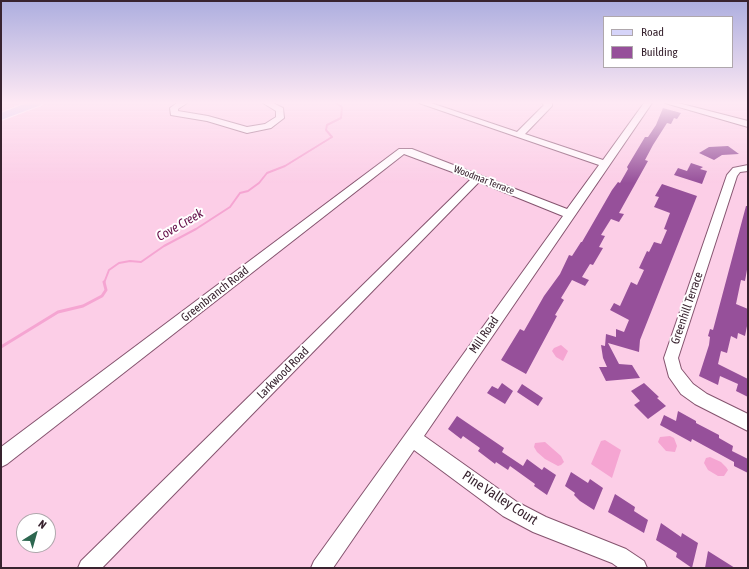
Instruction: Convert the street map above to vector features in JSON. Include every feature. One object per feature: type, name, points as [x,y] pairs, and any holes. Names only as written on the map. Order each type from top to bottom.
[{"type":"street","points":[[502,130],[605,164]]},
{"type":"street","points":[[518,135],[523,130]]},
{"type":"street","name":"Mill Road","points":[[321,568],[629,130]]},
{"type":"street","name":"Woodmar Terrace","points":[[399,152],[409,151],[569,214]]},
{"type":"street","name":"Greenbranch Road","points":[[1,458],[399,152]]},
{"type":"street","name":"Greenhill Terrace","points":[[748,168],[737,170],[732,175],[671,358],[674,372],[687,389],[701,399],[748,423]]},
{"type":"street","name":"Larkwood Road","points":[[88,568],[478,178]]},
{"type":"street","name":"Pine Valley Court","points":[[412,438],[510,509],[545,528],[587,542],[618,556],[637,568]]},
{"type":"shaded area","points":[[561,345],[568,351],[563,361],[556,357],[552,351],[554,348]]},
{"type":"shaded area","points":[[670,436],[674,438],[677,446],[675,452],[666,451],[658,442],[660,437]]},
{"type":"shaded area","points":[[605,440],[621,450],[612,478],[591,464],[601,441]]},
{"type":"shaded area","points":[[545,442],[561,456],[564,462],[561,465],[558,466],[545,459],[537,452],[534,447],[535,443]]},
{"type":"shaded area","points":[[710,457],[721,462],[726,467],[728,470],[724,476],[718,476],[708,470],[704,463],[706,458]]},
{"type":"building","points":[[653,130],[663,130],[645,160],[648,161],[619,213],[624,214],[619,222],[611,219],[601,235],[605,236],[599,247],[603,248],[593,265],[590,264],[582,277],[589,280],[585,286],[572,280],[561,298],[564,300],[555,315],[557,316],[526,374],[501,360],[520,329],[524,331],[544,296],[560,274],[569,255],[572,256],[582,242],[612,190],[618,182],[620,183],[628,169],[627,167],[645,137],[648,137]]},
{"type":"building","points":[[728,146],[739,154],[722,155],[714,160],[699,153],[709,147]]},
{"type":"building","points":[[691,163],[703,167],[700,169],[707,171],[702,184],[674,175],[678,168],[687,171]]},
{"type":"building","points":[[662,184],[697,196],[640,340],[639,352],[608,343],[619,364],[632,365],[640,378],[606,381],[599,367],[607,367],[603,358],[601,345],[605,346],[606,334],[616,337],[616,329],[624,332],[629,320],[610,310],[614,303],[620,306],[631,282],[637,285],[644,270],[639,268],[647,251],[649,252],[654,242],[661,244],[667,230],[664,229],[670,213],[654,207],[659,197],[655,196]]},
{"type":"building","points":[[746,206],[748,206],[748,264],[745,281],[741,280],[736,304],[748,309],[748,321],[745,336],[738,333],[737,339],[731,336],[727,353],[721,351],[718,364],[748,379],[748,397],[736,391],[738,384],[720,376],[718,385],[699,376],[709,345],[710,337],[708,336],[710,329],[713,330]]},
{"type":"building","points":[[502,383],[513,391],[505,404],[487,393],[492,386],[498,389]]},
{"type":"building","points":[[644,383],[666,406],[648,419],[634,405],[640,401],[631,391]]},
{"type":"building","points":[[522,384],[543,398],[538,406],[517,392]]},
{"type":"building","points":[[678,411],[696,421],[696,423],[719,435],[719,438],[733,446],[732,451],[748,459],[748,473],[734,466],[734,462],[692,439],[691,442],[660,425],[664,415],[676,421]]},
{"type":"building","points":[[457,416],[504,448],[502,452],[523,466],[527,459],[542,470],[544,467],[556,475],[547,495],[534,486],[535,484],[510,466],[508,470],[496,462],[495,464],[478,451],[480,448],[463,436],[461,439],[448,429]]},
{"type":"building","points":[[571,472],[588,483],[590,479],[603,488],[594,510],[580,501],[574,495],[575,493],[565,486]]},
{"type":"building","points":[[615,494],[635,507],[634,511],[648,520],[644,533],[608,512]]},
{"type":"building","points":[[661,523],[681,537],[682,533],[698,543],[692,568],[676,557],[677,553],[656,540]]},
{"type":"building","points":[[708,551],[735,568],[705,568]]},
{"type":"waterway","name":"Cove Creek","points":[[104,283],[109,270],[119,263],[130,261],[141,262],[164,246],[196,229],[230,207],[240,193],[248,191],[259,183],[267,173],[285,166],[332,137],[326,130]]},
{"type":"waterway","name":"Cove Creek","points":[[1,347],[58,312],[83,306],[102,296],[106,290],[104,283]]}]
